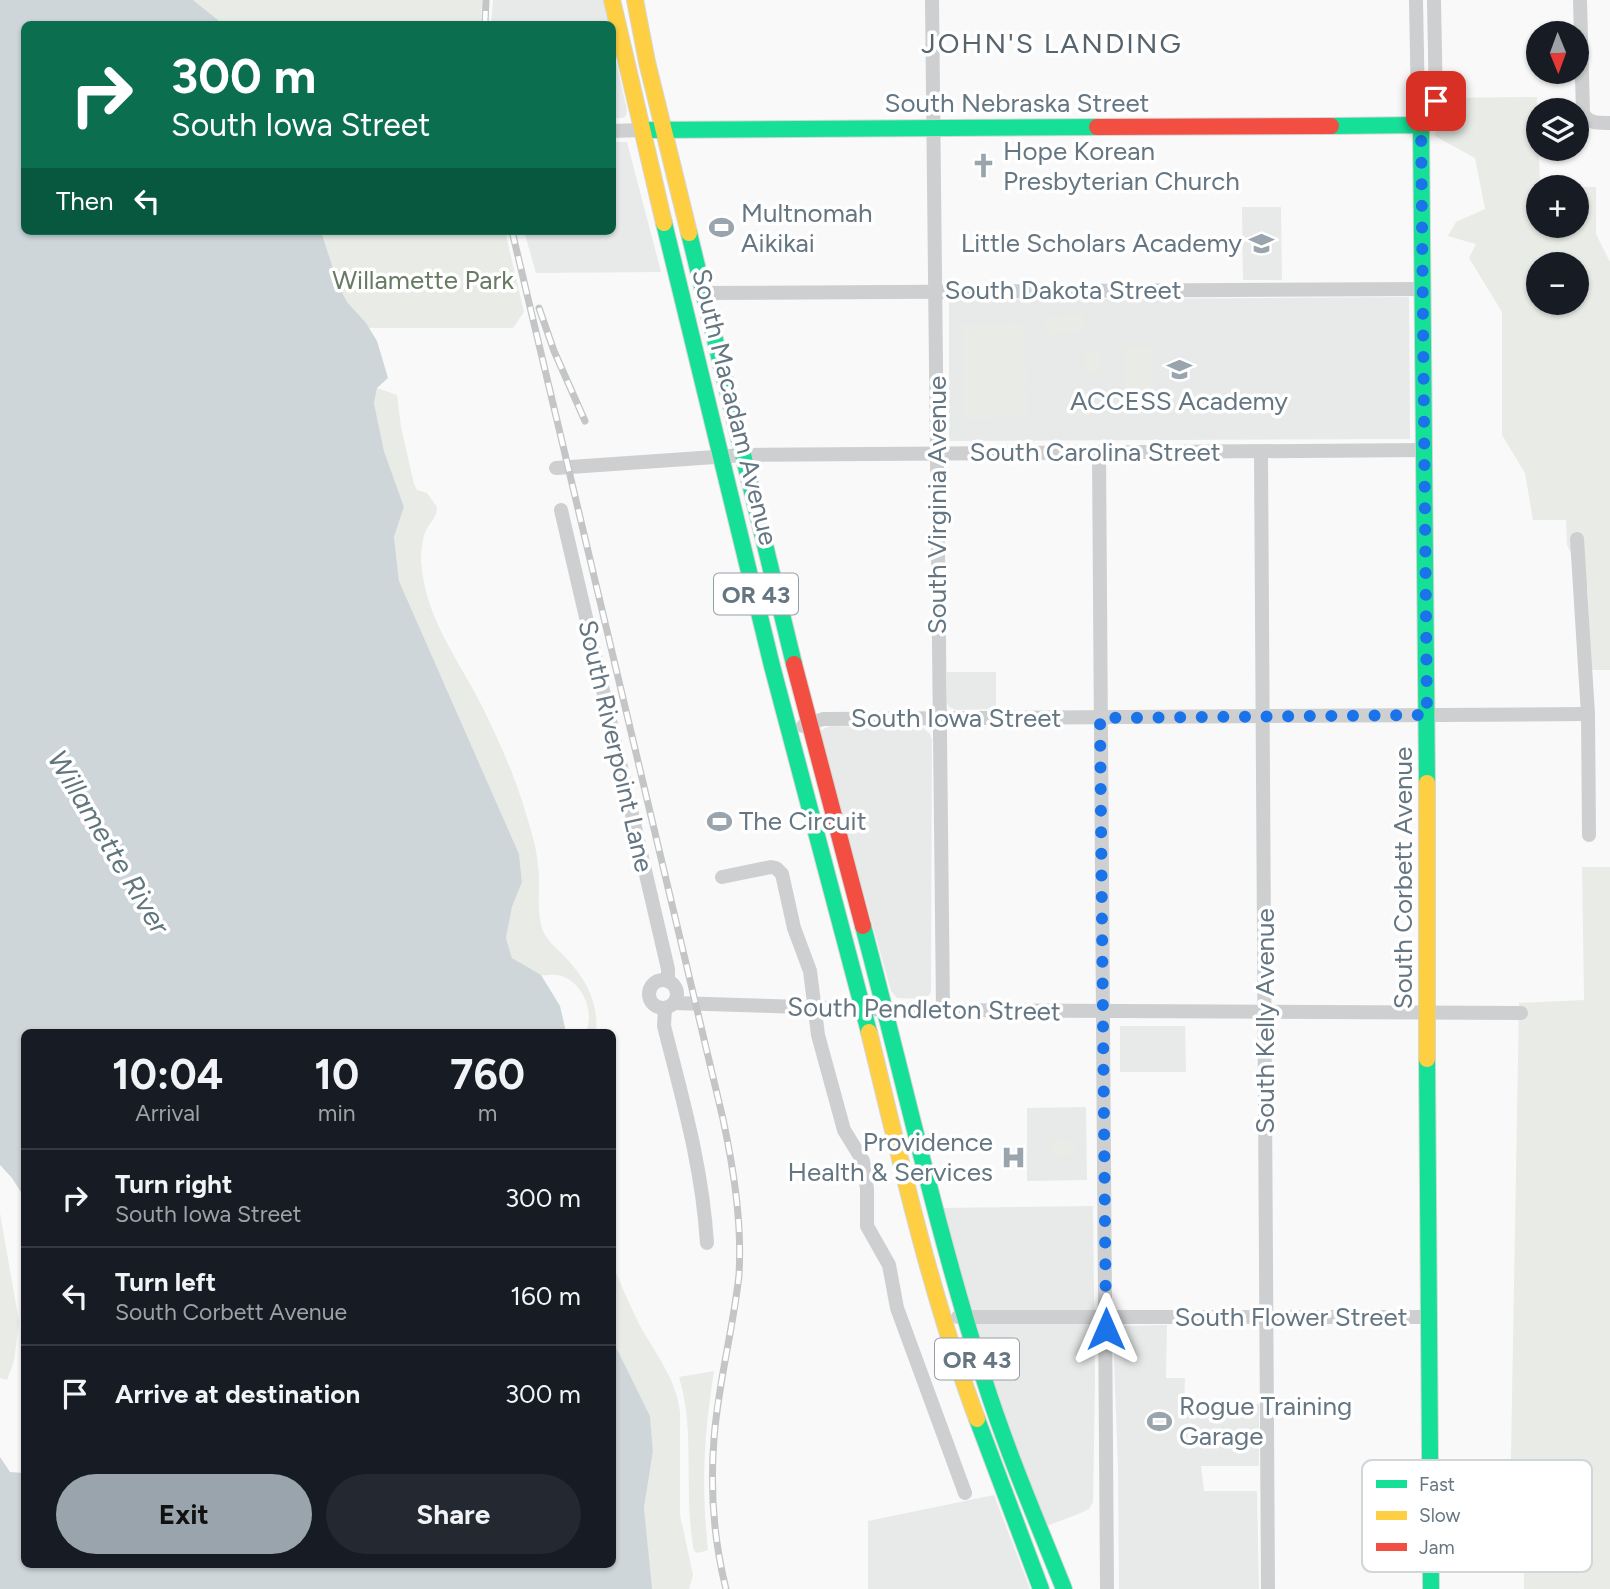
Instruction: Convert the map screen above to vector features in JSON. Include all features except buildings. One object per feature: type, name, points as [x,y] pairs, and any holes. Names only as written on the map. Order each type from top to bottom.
[{"type":"main road","name":"South Macadam Avenue","points":[[612,0],[789,733],[863,1009],[910,1203],[943,1321],[990,1456],[1041,1589]]},
{"type":"main road","name":"South Macadam Avenue","points":[[635,0],[808,723],[886,1010],[931,1200],[964,1315],[1010,1454],[1064,1589]]},
{"type":"main road","name":"South Nebraska Street","points":[[642,130],[1421,125]]},
{"type":"main road","name":"South Corbett Avenue","points":[[1421,125],[1430,1460]]},
{"type":"street","name":"South Virginia Avenue","points":[[933,0],[938,718],[943,1009]]},
{"type":"street","name":"South Corbett Avenue","points":[[1416,0],[1418,107],[1421,125]]},
{"type":"street","name":"South Corbett Avenue","points":[[1421,125],[1436,106],[1434,0]]},
{"type":"street","points":[[1580,0],[1582,105],[1586,119],[1597,123],[1610,123]]},
{"type":"street","name":"South Nebraska Street","points":[[616,131],[642,130]]},
{"type":"street","name":"South Dakota Street","points":[[703,293],[1422,289]]},
{"type":"street","name":"South Carolina Street","points":[[556,468],[744,455],[1425,450]]},
{"type":"street","points":[[1099,452],[1107,1589]]},
{"type":"street","name":"South Kelly Avenue","points":[[1261,452],[1268,1589]]},
{"type":"street","name":"South Riverpoint Lane","points":[[562,510],[668,969],[668,981]]},
{"type":"street","points":[[1577,539],[1588,714],[1589,835]]},
{"type":"street","name":"South Iowa Street","points":[[789,733],[823,719],[1588,714]]},
{"type":"street","points":[[722,877],[766,867],[780,870],[794,928],[810,971],[818,1035],[844,1130],[863,1161],[867,1189],[867,1226],[889,1265],[897,1308],[965,1493]]},
{"type":"street","points":[[669,1005],[655,1005],[649,994],[657,982],[668,981],[676,991],[664,1026],[697,1153],[705,1204],[707,1243]]},
{"type":"street","name":"South Pendleton Street","points":[[669,1005],[886,1010],[1521,1013]]},
{"type":"street","name":"South Flower Street","points":[[943,1321],[964,1315],[1429,1317]]},
{"type":"shaded area","points":[[493,0],[604,0],[608,21],[491,21]]},
{"type":"shaded area","points":[[616,61],[627,110],[626,116],[616,118]]},
{"type":"shaded area","points":[[616,142],[627,142],[661,272],[536,273],[525,235],[616,235]]},
{"type":"shaded area","name":"Little Scholars Academy","points":[[1242,207],[1281,207],[1282,280],[1243,280]]},
{"type":"shaded area","name":"ACCESS Academy","points":[[1409,297],[1410,439],[949,441],[949,300]]},
{"type":"shaded area","points":[[947,672],[996,672],[996,709],[956,710],[949,707]]},
{"type":"shaded area","points":[[830,726],[922,727],[930,734],[931,992],[926,999],[897,998],[891,991],[820,736],[821,730]]},
{"type":"shaded area","points":[[1120,1026],[1185,1026],[1186,1072],[1120,1072]]},
{"type":"shaded area","points":[[1086,1107],[1087,1180],[1027,1181],[1027,1108]]},
{"type":"shaded area","points":[[1093,1206],[1093,1502],[1089,1509],[1044,1527],[1001,1404],[941,1208]]},
{"type":"shaded area","points":[[1167,1325],[1166,1378],[1185,1378],[1184,1403],[1259,1404],[1259,1466],[1201,1466],[1204,1491],[1257,1491],[1259,1589],[1119,1589],[1114,1328]]},
{"type":"shaded area","points":[[994,1495],[1030,1589],[868,1589],[868,1521]]},
{"type":"green space","points":[[193,0],[482,0],[481,21],[219,21]]},
{"type":"green space","points":[[1537,97],[1526,98],[1526,161],[1539,161],[1540,175],[1526,175],[1526,238],[1589,238],[1589,187],[1596,187],[1596,234],[1610,262],[1610,670],[1591,670],[1588,590],[1567,545],[1566,520],[1533,520],[1525,473],[1502,435],[1502,312],[1469,258],[1476,244],[1448,236],[1456,222],[1485,209],[1475,158],[1435,136],[1442,98]]},
{"type":"green space","name":"Willamette Park","points":[[322,235],[506,235],[524,312],[513,328],[369,328],[347,302],[338,284]]},
{"type":"green space","points":[[1084,313],[1086,331],[1046,336],[1044,318]]},
{"type":"green space","points":[[1025,324],[1027,417],[964,419],[962,325]]},
{"type":"green space","points":[[1125,347],[1151,347],[1151,394],[1125,394]]},
{"type":"green space","points":[[1101,350],[1101,373],[1092,373],[1085,367],[1084,351]]},
{"type":"green space","points":[[377,388],[397,395],[414,484],[417,490],[427,493],[437,507],[426,530],[422,549],[421,561],[429,601],[435,619],[482,706],[513,775],[535,848],[541,925],[548,940],[572,965],[589,991],[595,1011],[596,1029],[587,1029],[587,1006],[574,983],[558,975],[537,974],[512,958],[506,938],[512,907],[522,882],[519,854],[399,581],[394,537],[404,507],[384,451],[374,403]]},
{"type":"green space","points":[[1582,867],[1610,867],[1610,1589],[1524,1589],[1524,1572],[1592,1572],[1592,1460],[1511,1460],[1519,1003],[1584,1000]]},
{"type":"green space","points":[[1057,1138],[1063,1138],[1076,1146],[1074,1151],[1057,1157],[1050,1151],[1050,1143]]},
{"type":"green space","points":[[0,1213],[19,1322],[14,1361],[7,1380],[0,1378]]},
{"type":"green space","points":[[616,1273],[678,1400],[680,1515],[693,1575],[689,1589],[651,1587],[644,1508],[653,1451],[650,1416],[616,1348]]},
{"type":"green space","points":[[714,1371],[705,1460],[708,1550],[698,1553],[694,1551],[691,1529],[687,1420],[679,1377]]},
{"type":"water","name":"Willamette River","points":[[0,0],[193,0],[219,21],[21,21],[21,235],[322,235],[338,284],[347,302],[366,323],[377,341],[388,378],[377,388],[374,403],[384,451],[404,507],[394,537],[399,581],[519,854],[522,882],[512,907],[506,938],[512,958],[541,975],[560,1006],[565,1029],[21,1029],[21,1192],[0,1165]]},
{"type":"water","points":[[616,1348],[650,1416],[653,1451],[644,1508],[652,1589],[0,1589],[0,1457],[10,1472],[21,1473],[21,1568],[616,1568]]},
{"type":"railway","points":[[485,21],[486,0]]},
{"type":"railway","points":[[513,235],[723,1119],[734,1177],[739,1275],[716,1418],[712,1477],[716,1534],[726,1589]]},
{"type":"railway","points":[[539,308],[554,351],[585,421]]},
{"type":"traffic: fast","points":[[1331,126],[1421,125],[1427,783]]},
{"type":"traffic: fast","points":[[649,130],[1097,127]]},
{"type":"traffic: fast","points":[[664,223],[772,666],[869,1032]]},
{"type":"traffic: fast","points":[[689,233],[794,664]]},
{"type":"traffic: fast","points":[[863,926],[966,1320],[1001,1430],[1064,1589]]},
{"type":"traffic: fast","points":[[1427,1059],[1430,1460]]},
{"type":"traffic: fast","points":[[977,1419],[1041,1589]]},
{"type":"traffic: fast","points":[[1431,1572],[1431,1589]]},
{"type":"traffic: slow","points":[[612,0],[664,223]]},
{"type":"traffic: slow","points":[[635,0],[647,62],[689,233]]},
{"type":"traffic: slow","points":[[1427,783],[1427,1059]]},
{"type":"traffic: slow","points":[[869,1032],[931,1275],[977,1419]]},
{"type":"traffic: jam","points":[[1097,127],[1331,126]]},
{"type":"traffic: jam","points":[[794,664],[863,926]]},
{"type":"place","name":"Hope Korean Presbyterian Church","points":[[983,166]]},
{"type":"place","name":"Multnomah Aikikai","points":[[721,228]]},
{"type":"place","name":"Little Scholars Academy","points":[[1262,243]]},
{"type":"place","name":"ACCESS Academy","points":[[1179,369]]},
{"type":"place","name":"The Circuit","points":[[719,821]]},
{"type":"place","name":"Providence Health & Services","points":[[1013,1157]]},
{"type":"place","name":"Rogue Training Garage","points":[[1159,1421]]},
{"type":"district","name":"JOHN'S LANDING","points":[[1052,43]]},
{"type":"route","points":[[1106,1329],[1100,718],[1427,715],[1421,125],[1433,112],[1436,101]]}]
